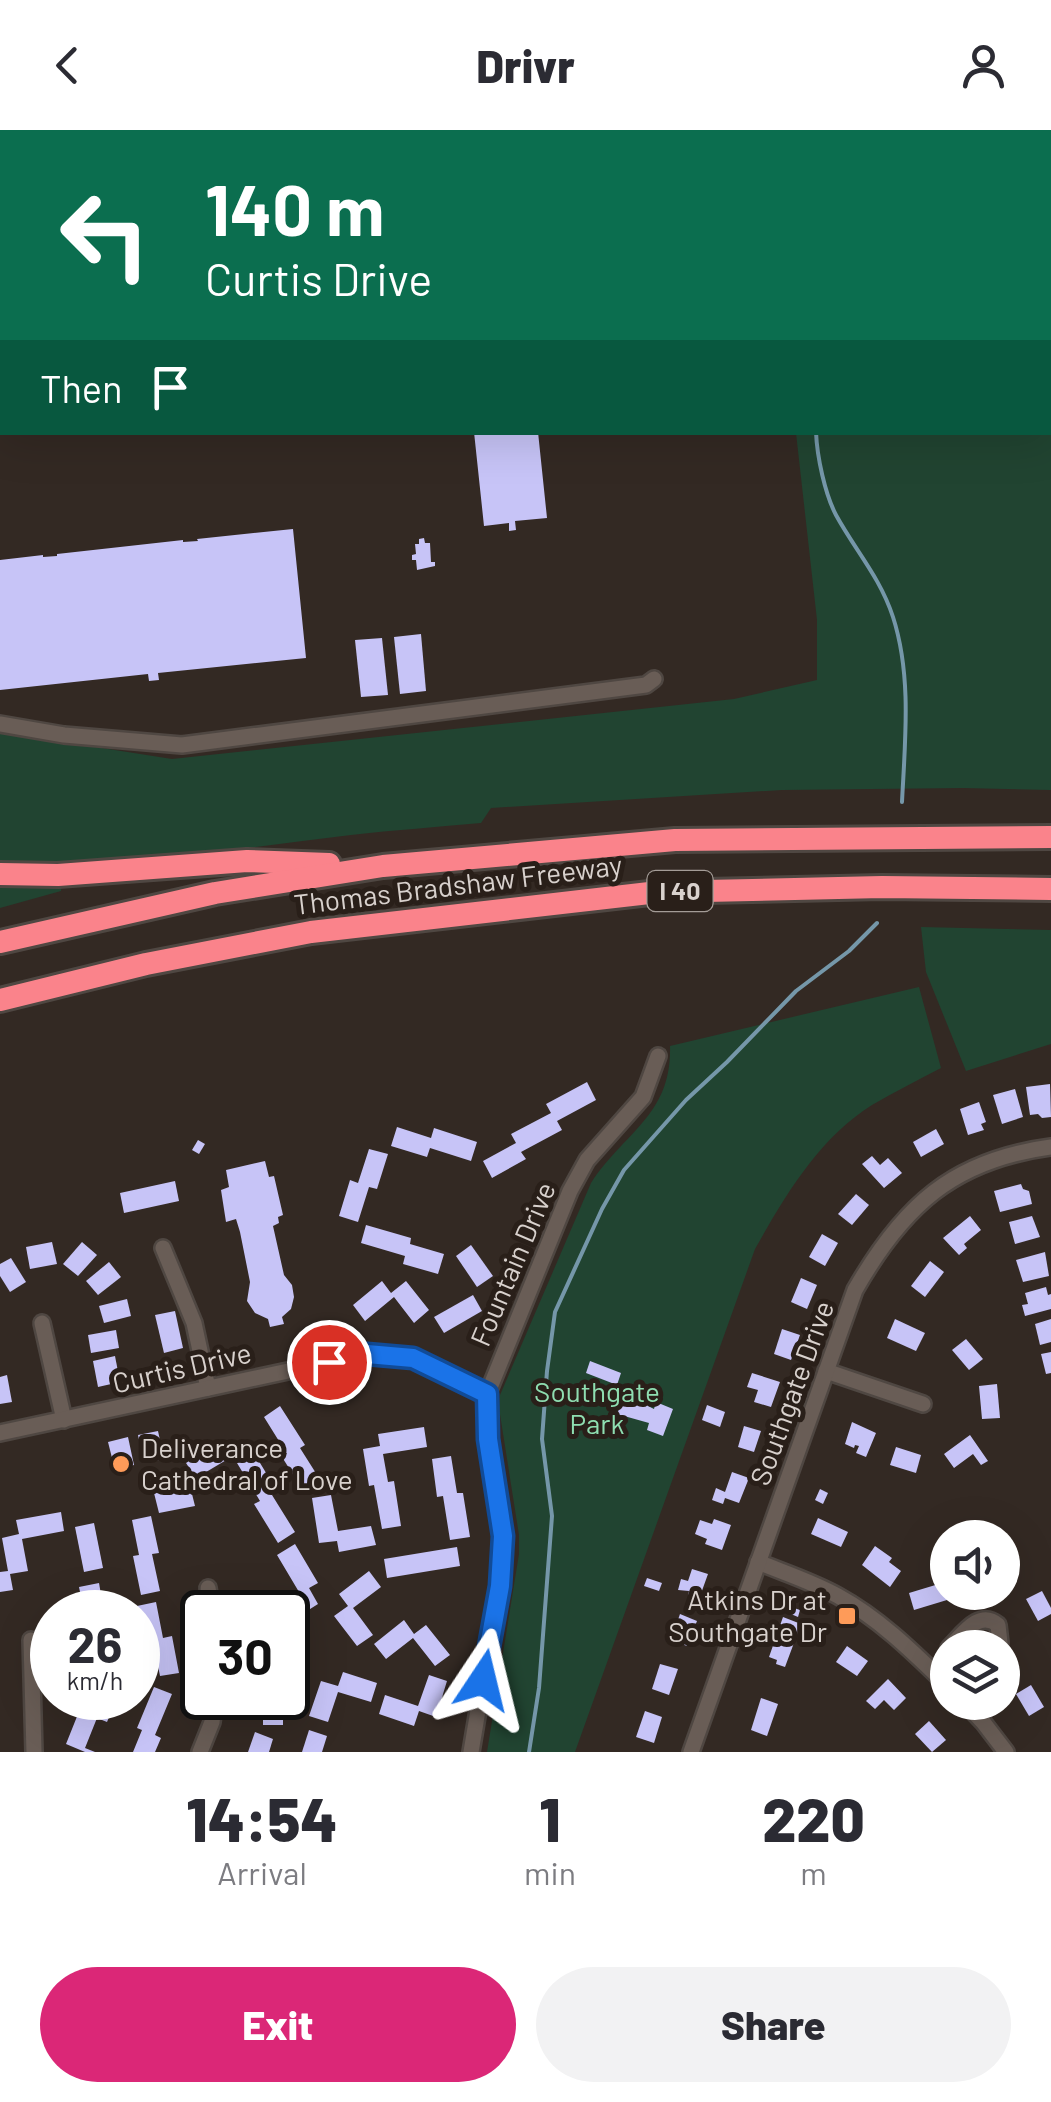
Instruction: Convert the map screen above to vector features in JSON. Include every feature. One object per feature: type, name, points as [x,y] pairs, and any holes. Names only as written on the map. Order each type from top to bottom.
[{"type":"highway","name":"Thomas Bradshaw Freeway","points":[[0,942],[216,894],[383,866],[675,840],[1051,837]]},
{"type":"highway","points":[[0,874],[58,875],[247,861],[383,866]]},
{"type":"highway","name":"Thomas Bradshaw Freeway","points":[[0,1000],[146,964],[311,932],[658,892],[882,887],[1051,889]]},
{"type":"street","points":[[0,724],[182,745],[646,685],[654,679]]},
{"type":"street","name":"Fountain Drive","points":[[471,1752],[500,1586],[503,1536],[488,1439],[487,1394],[570,1191],[587,1160],[643,1098],[658,1056]]},
{"type":"street","name":"Southgate Drive","points":[[690,1752],[855,1290],[885,1240],[930,1195],[974,1168],[1018,1152],[1050,1151]]},
{"type":"street","points":[[164,1248],[194,1324],[208,1388]]},
{"type":"street","points":[[42,1322],[64,1420]]},
{"type":"street","name":"Curtis Drive","points":[[0,1433],[348,1358],[387,1354],[413,1358],[487,1394]]},
{"type":"street","points":[[826,1370],[923,1404]]},
{"type":"street","points":[[758,1562],[819,1586],[859,1608],[929,1668]]},
{"type":"street","points":[[967,1630],[982,1619],[991,1620],[998,1630]]},
{"type":"street","points":[[33,1720],[34,1752]]},
{"type":"street","points":[[200,1752],[212,1720]]},
{"type":"street","points":[[982,1720],[1006,1752]]},
{"type":"green space","points":[[796,435],[1051,435],[1051,790],[782,790],[491,808],[481,823],[132,860],[0,864],[0,732],[172,759],[734,699],[817,680],[817,620]]},
{"type":"green space","points":[[0,883],[61,885],[61,891],[0,908]]},
{"type":"green space","points":[[921,927],[1051,930],[1051,1044],[966,1071],[926,972]]},
{"type":"green space","name":"Southgate Park","points":[[919,987],[941,1068],[872,1105],[836,1134],[791,1189],[755,1249],[575,1752],[487,1752],[519,1554],[500,1395],[591,1183],[655,1106],[669,1070],[670,1046]]},
{"type":"building","points":[[474,435],[538,435],[547,518],[515,521],[516,530],[509,531],[509,523],[484,526]]},
{"type":"building","points":[[293,529],[306,658],[158,673],[159,680],[149,681],[148,674],[0,690],[0,560]]},
{"type":"building","points":[[424,538],[425,543],[430,543],[431,562],[435,566],[417,570],[412,555],[416,554],[415,544]]},
{"type":"building","points":[[421,634],[426,691],[400,694],[394,637]]},
{"type":"building","points":[[382,638],[388,695],[361,697],[355,640]]},
{"type":"building","points":[[587,1082],[596,1100],[557,1121],[562,1130],[521,1152],[526,1159],[492,1178],[483,1161],[516,1143],[511,1134],[551,1113],[546,1104]]},
{"type":"building","points":[[1050,1084],[1051,1117],[1030,1115],[1026,1087]]},
{"type":"building","points":[[1015,1089],[1023,1117],[1002,1124],[993,1095]]},
{"type":"building","points":[[979,1102],[986,1122],[981,1124],[984,1130],[968,1135],[960,1109]]},
{"type":"building","points":[[397,1127],[431,1138],[434,1128],[477,1142],[471,1161],[430,1148],[427,1157],[391,1146]]},
{"type":"building","points":[[936,1129],[944,1144],[921,1157],[913,1142]]},
{"type":"building","points":[[198,1140],[205,1144],[199,1154],[192,1150]]},
{"type":"building","points":[[369,1149],[388,1154],[377,1189],[369,1187],[358,1222],[339,1216],[350,1180],[358,1183]]},
{"type":"building","points":[[872,1156],[880,1165],[888,1158],[902,1173],[884,1188],[862,1164]]},
{"type":"building","points":[[265,1161],[269,1177],[274,1176],[283,1215],[273,1226],[284,1275],[292,1285],[294,1297],[291,1309],[282,1317],[284,1324],[270,1327],[268,1319],[255,1313],[247,1301],[250,1282],[240,1232],[236,1219],[226,1222],[221,1190],[229,1187],[226,1170]]},
{"type":"building","points":[[175,1181],[179,1201],[124,1213],[120,1193]]},
{"type":"building","points":[[1021,1184],[1029,1191],[1032,1204],[1000,1212],[994,1191]]},
{"type":"building","points":[[856,1194],[869,1205],[852,1225],[838,1214]]},
{"type":"building","points":[[970,1216],[981,1230],[964,1244],[967,1248],[959,1255],[943,1238]]},
{"type":"building","points":[[1032,1216],[1040,1237],[1015,1244],[1009,1222]]},
{"type":"building","points":[[366,1225],[411,1238],[410,1244],[444,1254],[438,1274],[403,1264],[405,1256],[361,1243]]},
{"type":"building","points":[[822,1234],[838,1243],[825,1266],[809,1257]]},
{"type":"building","points":[[52,1242],[57,1264],[30,1269],[26,1247]]},
{"type":"building","points":[[82,1242],[97,1255],[78,1276],[63,1264]]},
{"type":"building","points":[[471,1245],[493,1276],[477,1287],[456,1256]]},
{"type":"building","points":[[1045,1252],[1049,1276],[1023,1282],[1016,1260]]},
{"type":"building","points":[[11,1258],[26,1282],[10,1292],[0,1276],[0,1264]]},
{"type":"building","points":[[930,1261],[944,1272],[925,1297],[911,1286]]},
{"type":"building","points":[[109,1262],[121,1277],[98,1295],[86,1281]]},
{"type":"building","points":[[801,1278],[817,1285],[807,1309],[791,1302]]},
{"type":"building","points":[[382,1281],[391,1293],[406,1281],[429,1310],[414,1323],[394,1297],[365,1321],[353,1305]]},
{"type":"building","points":[[1046,1287],[1048,1295],[1051,1294],[1051,1309],[1025,1316],[1025,1293]]},
{"type":"building","points":[[473,1295],[482,1311],[444,1333],[434,1317]]},
{"type":"building","points":[[127,1299],[131,1316],[104,1323],[99,1306]]},
{"type":"building","points":[[175,1311],[183,1348],[164,1353],[155,1315]]},
{"type":"building","points":[[895,1319],[925,1333],[916,1351],[887,1338]]},
{"type":"building","points":[[1051,1319],[1051,1342],[1040,1345],[1035,1324]]},
{"type":"building","points":[[782,1329],[800,1335],[791,1360],[774,1354]]},
{"type":"building","points":[[116,1330],[119,1348],[91,1353],[88,1335]]},
{"type":"building","points":[[966,1339],[983,1359],[969,1370],[952,1350]]},
{"type":"building","points":[[1051,1352],[1051,1373],[1046,1374],[1041,1354]]},
{"type":"building","points":[[115,1356],[120,1382],[98,1387],[93,1361]]},
{"type":"building","points":[[590,1361],[621,1373],[617,1385],[586,1373]]},
{"type":"building","points":[[752,1373],[780,1382],[771,1407],[754,1402],[758,1390],[747,1387]]},
{"type":"building","points":[[7,1375],[12,1402],[0,1404],[0,1377]]},
{"type":"building","points":[[997,1384],[1000,1418],[982,1419],[979,1386]]},
{"type":"building","points":[[624,1395],[654,1409],[656,1402],[673,1409],[663,1436],[647,1430],[649,1423],[617,1414]]},
{"type":"building","points":[[707,1405],[725,1412],[720,1427],[702,1420]]},
{"type":"building","points":[[280,1406],[305,1445],[300,1448],[319,1478],[302,1489],[282,1457],[287,1454],[264,1417]]},
{"type":"building","points":[[852,1422],[876,1433],[866,1457],[856,1453],[859,1446],[845,1444]]},
{"type":"building","points":[[744,1426],[761,1431],[754,1452],[738,1447]]},
{"type":"building","points":[[424,1427],[427,1447],[383,1454],[388,1482],[394,1481],[401,1526],[382,1529],[363,1449],[380,1446],[378,1434]]},
{"type":"building","points":[[158,1431],[164,1459],[144,1463],[138,1435]]},
{"type":"building","points":[[970,1435],[988,1461],[981,1465],[973,1454],[954,1468],[944,1454]]},
{"type":"building","points":[[128,1437],[134,1465],[115,1470],[108,1442]]},
{"type":"building","points":[[218,1443],[228,1459],[196,1478],[186,1463]]},
{"type":"building","points":[[896,1447],[921,1455],[916,1473],[890,1465]]},
{"type":"building","points":[[254,1453],[277,1491],[272,1495],[295,1532],[278,1543],[254,1504],[260,1501],[237,1463]]},
{"type":"building","points":[[451,1456],[457,1493],[463,1493],[470,1537],[450,1540],[443,1496],[437,1497],[432,1459]]},
{"type":"building","points":[[732,1472],[749,1478],[739,1503],[725,1498],[723,1504],[712,1500],[716,1488],[725,1492]]},
{"type":"building","points":[[190,1486],[195,1506],[159,1513],[154,1493]]},
{"type":"building","points":[[820,1489],[828,1493],[823,1504],[815,1500]]},
{"type":"building","points":[[331,1495],[338,1531],[371,1526],[376,1545],[339,1552],[337,1541],[319,1543],[312,1498]]},
{"type":"building","points":[[61,1512],[64,1531],[22,1539],[28,1571],[10,1574],[13,1590],[0,1592],[0,1572],[8,1571],[2,1538],[19,1534],[16,1520]]},
{"type":"building","points":[[151,1516],[159,1553],[152,1554],[160,1590],[140,1590],[133,1556],[139,1555],[132,1520]]},
{"type":"building","points":[[818,1518],[848,1532],[841,1547],[811,1534]]},
{"type":"building","points":[[714,1519],[731,1525],[722,1550],[705,1544],[707,1539],[695,1534],[700,1520],[712,1524]]},
{"type":"building","points":[[94,1523],[103,1568],[84,1572],[75,1527]]},
{"type":"building","points":[[295,1544],[318,1583],[309,1588],[318,1604],[310,1609],[310,1590],[298,1590],[277,1555]]},
{"type":"building","points":[[875,1546],[892,1558],[889,1562],[901,1571],[890,1587],[862,1565]]},
{"type":"building","points":[[457,1547],[460,1566],[387,1578],[384,1559]]},
{"type":"building","points":[[692,1569],[708,1574],[699,1599],[688,1596],[689,1591],[678,1590],[681,1579],[688,1581]]},
{"type":"building","points":[[369,1571],[381,1587],[353,1608],[373,1635],[357,1646],[334,1616],[348,1606],[339,1594]]},
{"type":"building","points":[[647,1578],[662,1583],[659,1591],[644,1586]]},
{"type":"building","points":[[99,1583],[100,1590],[80,1590],[79,1587]]},
{"type":"building","points":[[930,1587],[930,1605],[914,1610],[909,1593]]},
{"type":"building","points":[[1042,1591],[1051,1614],[1038,1621],[1026,1599]]},
{"type":"building","points":[[788,1606],[800,1610],[798,1617],[786,1612]]},
{"type":"building","points":[[680,1614],[697,1621],[687,1646],[671,1640]]},
{"type":"building","points":[[783,1617],[801,1624],[785,1667],[769,1657]]},
{"type":"building","points":[[404,1620],[414,1634],[426,1625],[450,1655],[435,1666],[413,1638],[386,1659],[374,1644]]},
{"type":"building","points":[[160,1623],[163,1638],[172,1636],[179,1673],[160,1676]]},
{"type":"building","points":[[847,1646],[868,1661],[857,1676],[836,1662]]},
{"type":"building","points":[[660,1664],[678,1669],[669,1695],[652,1689]]},
{"type":"building","points":[[343,1672],[377,1683],[371,1702],[338,1692],[328,1722],[310,1716],[321,1681],[338,1686]]},
{"type":"building","points":[[429,1675],[447,1681],[436,1717],[419,1711],[414,1726],[379,1714],[385,1695],[418,1706]]},
{"type":"building","points":[[888,1679],[906,1698],[894,1710],[884,1700],[875,1709],[866,1701]]},
{"type":"building","points":[[1031,1685],[1044,1707],[1029,1716],[1020,1701],[1020,1692]]},
{"type":"building","points":[[160,1689],[172,1694],[155,1735],[161,1738],[155,1752],[133,1752],[142,1730],[137,1728],[140,1720],[160,1720]]},
{"type":"building","points":[[761,1698],[778,1704],[767,1736],[751,1730]]},
{"type":"building","points":[[645,1711],[662,1717],[654,1743],[636,1737]]},
{"type":"building","points":[[76,1720],[96,1720],[85,1748],[95,1752],[66,1744]]},
{"type":"building","points":[[263,1720],[283,1720],[283,1725],[263,1725]]},
{"type":"building","points":[[929,1721],[946,1740],[932,1752],[915,1734]]},
{"type":"building","points":[[309,1730],[327,1736],[322,1752],[302,1752]]},
{"type":"building","points":[[255,1732],[273,1739],[269,1752],[248,1752]]},
{"type":"waterway","points":[[816,435],[822,475],[832,506],[881,589],[899,639],[906,709],[902,802]]},
{"type":"waterway","points":[[529,1752],[539,1688],[552,1516],[542,1439],[555,1312],[624,1170],[686,1100],[796,991],[849,951],[877,923]]},
{"type":"place","name":"Deliverance Cathedral of Love","points":[[121,1464]]},
{"type":"place","name":"Atkins Dr at Southgate Dr","points":[[847,1616]]},
{"type":"route","points":[[329,1362],[367,1354],[413,1358],[487,1394],[488,1439],[503,1536],[500,1586],[483,1680]]}]
